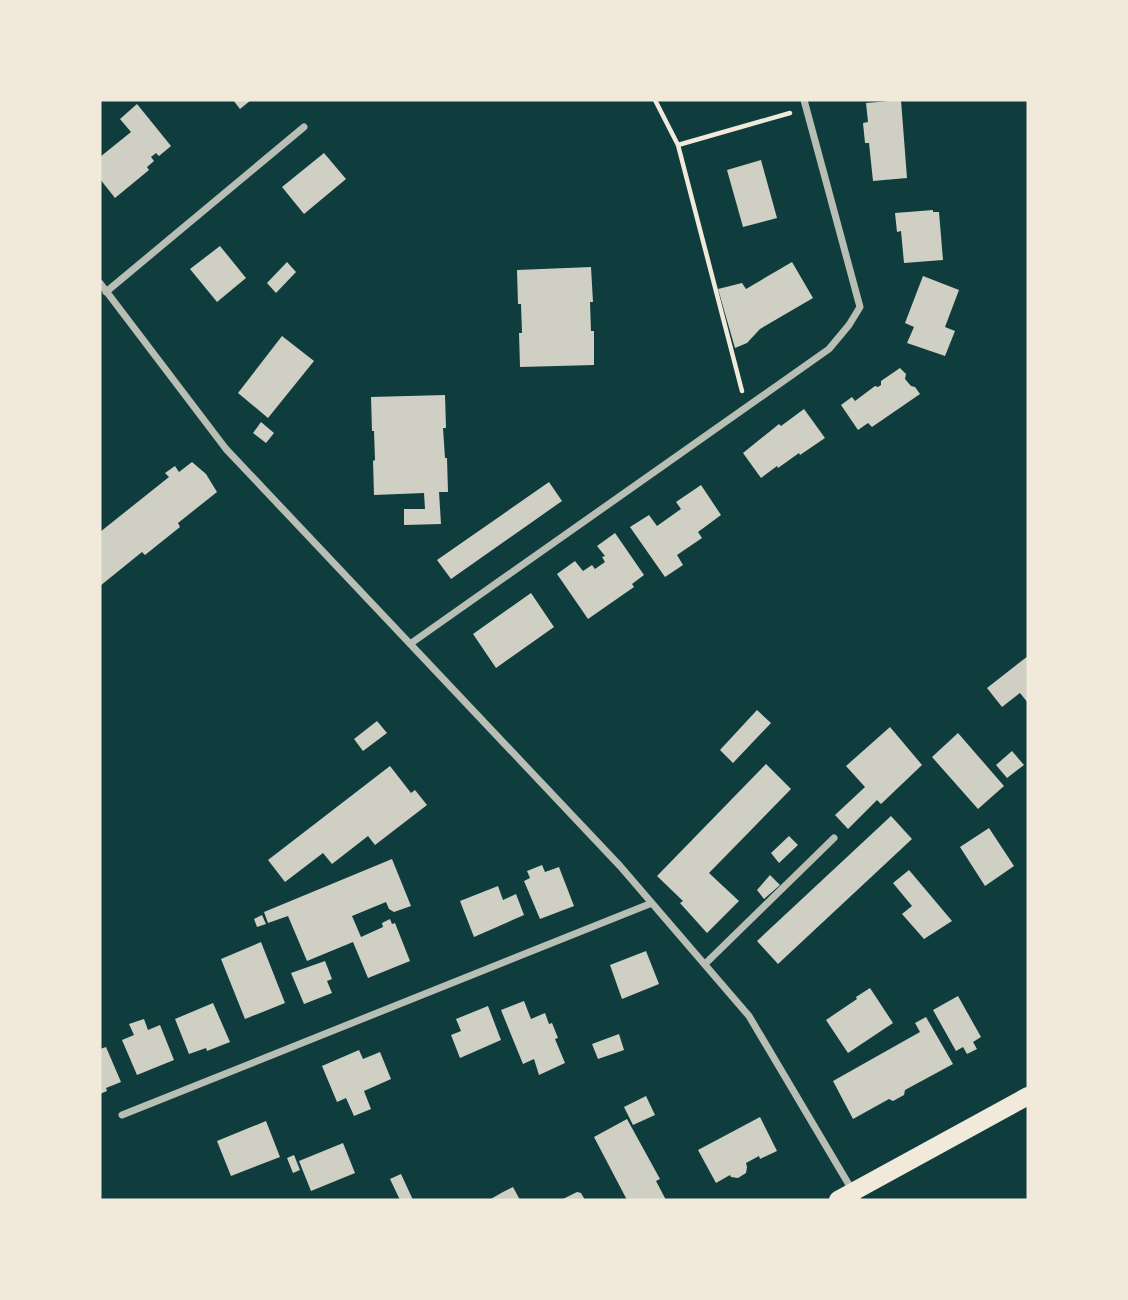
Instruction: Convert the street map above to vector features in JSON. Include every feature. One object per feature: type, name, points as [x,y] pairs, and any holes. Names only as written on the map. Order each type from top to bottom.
[{"type":"main road","points":[[838,1200],[856,1196],[1028,1096]]},
{"type":"street","points":[[410,644],[829,349],[849,325],[860,307],[804,100]]},
{"type":"street","points":[[106,292],[304,127]]},
{"type":"street","points":[[100,283],[226,449],[620,866],[749,1016],[856,1196]]},
{"type":"street","points":[[705,964],[834,838]]},
{"type":"street","points":[[122,1115],[652,903]]},
{"type":"path","points":[[655,100],[678,145],[746,407]]},
{"type":"path","points":[[678,145],[806,108]]},
{"type":"building","points":[[233,100],[251,100],[240,109]]},
{"type":"building","points":[[901,100],[907,178],[873,181],[869,143],[865,143],[863,123],[868,122],[866,103]]},
{"type":"building","points":[[137,104],[171,146],[159,156],[156,153],[151,157],[154,161],[147,167],[149,170],[115,198],[100,179],[100,157],[131,132],[120,119]]},
{"type":"building","points":[[324,153],[346,179],[304,214],[282,187]]},
{"type":"building","points":[[761,160],[777,218],[743,227],[727,170]]},
{"type":"building","points":[[933,210],[939,212],[943,260],[904,263],[901,231],[897,232],[895,213]]},
{"type":"building","points":[[220,246],[246,278],[217,302],[190,269]]},
{"type":"building","points":[[287,262],[296,272],[276,293],[267,283]]},
{"type":"building","points":[[792,262],[813,298],[760,329],[747,343],[735,348],[718,289],[742,283],[746,289]]},
{"type":"building","points":[[591,267],[594,365],[520,367],[519,333],[522,333],[517,270]]},
{"type":"building","points":[[923,276],[959,290],[945,327],[955,331],[945,356],[907,343],[914,327],[905,323]]},
{"type":"building","points":[[282,336],[314,361],[268,418],[238,393]]},
{"type":"building","points":[[900,368],[906,374],[905,379],[920,394],[872,427],[868,423],[858,430],[841,405],[852,397],[855,401],[875,386],[878,387],[881,381]]},
{"type":"building","points":[[445,395],[446,428],[443,428],[448,492],[439,492],[441,524],[404,525],[404,509],[425,509],[424,493],[374,495],[371,397]]},
{"type":"building","points":[[804,409],[825,438],[761,478],[743,453],[779,424],[781,426]]},
{"type":"building","points":[[261,422],[274,433],[266,443],[253,433]]},
{"type":"building","points":[[192,462],[206,474],[217,492],[178,523],[180,527],[145,555],[142,552],[100,586],[100,532],[169,477],[165,473],[175,466],[179,472]]},
{"type":"building","points":[[549,482],[562,501],[451,579],[437,560]]},
{"type":"building","points":[[701,485],[721,515],[698,532],[702,538],[677,555],[683,565],[665,577],[630,527],[649,515],[657,526],[681,509],[676,502]]},
{"type":"building","points":[[615,533],[644,575],[632,584],[634,587],[588,619],[557,574],[575,561],[583,571],[592,565],[595,569],[605,562],[602,557],[605,556],[597,546]]},
{"type":"building","points":[[531,593],[554,627],[496,668],[473,634]]},
{"type":"building","points":[[1028,656],[1028,703],[1020,693],[1002,707],[987,688]]},
{"type":"building","points":[[757,710],[771,723],[733,763],[720,750]]},
{"type":"building","points":[[377,721],[387,733],[363,751],[354,739]]},
{"type":"building","points":[[890,727],[922,765],[881,804],[877,800],[848,829],[835,815],[865,787],[846,766]]},
{"type":"building","points":[[958,733],[1004,786],[978,809],[932,757]]},
{"type":"building","points":[[1012,751],[1024,765],[1007,778],[996,765]]},
{"type":"building","points":[[766,764],[791,789],[709,873],[739,901],[707,933],[680,903],[683,901],[657,876]]},
{"type":"building","points":[[390,766],[411,793],[415,790],[427,805],[375,845],[368,836],[332,864],[323,853],[285,882],[268,860]]},
{"type":"building","points":[[891,816],[912,839],[778,964],[757,941]]},
{"type":"building","points":[[989,828],[1014,866],[985,886],[960,847]]},
{"type":"building","points":[[789,836],[798,845],[779,863],[771,853]]},
{"type":"building","points":[[392,859],[411,906],[394,912],[386,902],[352,916],[361,937],[383,927],[382,923],[390,919],[392,924],[395,923],[410,961],[368,978],[353,942],[307,961],[288,916],[268,923],[264,912]]},
{"type":"building","points":[[542,865],[545,872],[559,867],[574,906],[540,919],[524,881],[530,878],[527,871]]},
{"type":"building","points":[[909,870],[952,921],[924,939],[902,914],[912,906],[893,883]]},
{"type":"building","points":[[770,875],[780,885],[764,899],[757,890]]},
{"type":"building","points":[[498,886],[503,900],[516,894],[524,915],[474,937],[460,901]]},
{"type":"building","points":[[262,915],[266,924],[257,927],[254,919]]},
{"type":"building","points":[[261,942],[285,1003],[245,1019],[221,959]]},
{"type":"building","points":[[646,951],[659,984],[622,999],[610,965]]},
{"type":"building","points":[[325,961],[332,979],[327,981],[332,993],[304,1004],[291,973]]},
{"type":"building","points":[[870,988],[893,1023],[848,1053],[826,1020]]},
{"type":"building","points":[[958,996],[981,1037],[973,1042],[977,1049],[967,1054],[963,1047],[956,1051],[933,1010]]},
{"type":"building","points":[[524,1001],[531,1019],[545,1013],[549,1024],[552,1023],[565,1063],[539,1075],[534,1059],[523,1064],[501,1010]]},
{"type":"building","points":[[213,1003],[230,1042],[207,1051],[206,1048],[189,1054],[175,1019]]},
{"type":"building","points":[[488,1006],[501,1040],[460,1058],[451,1035],[461,1031],[456,1019]]},
{"type":"building","points":[[926,1017],[953,1064],[905,1090],[904,1095],[893,1101],[889,1099],[853,1119],[833,1081],[920,1032],[915,1023]]},
{"type":"building","points":[[144,1019],[148,1030],[160,1025],[174,1060],[137,1075],[122,1040],[134,1035],[129,1024]]},
{"type":"building","points":[[619,1034],[624,1050],[598,1059],[592,1044]]},
{"type":"building","points":[[106,1047],[121,1082],[106,1088],[107,1091],[100,1094],[100,1049]]},
{"type":"building","points":[[359,1050],[363,1059],[380,1052],[391,1079],[364,1091],[371,1109],[354,1116],[346,1098],[337,1102],[322,1066]]},
{"type":"building","points":[[646,1096],[655,1115],[633,1125],[624,1107]]},
{"type":"building","points":[[760,1117],[777,1151],[746,1163],[746,1173],[738,1178],[730,1175],[716,1183],[698,1150]]},
{"type":"building","points":[[627,1119],[660,1179],[656,1181],[666,1200],[627,1200],[594,1137]]},
{"type":"building","points":[[266,1121],[280,1157],[231,1176],[217,1141]]},
{"type":"building","points":[[343,1143],[355,1173],[311,1191],[299,1161]]},
{"type":"building","points":[[294,1155],[300,1170],[293,1173],[287,1158]]},
{"type":"building","points":[[401,1174],[413,1200],[400,1200],[390,1179]]},
{"type":"building","points":[[513,1187],[520,1200],[489,1200],[503,1192]]},
{"type":"building","points":[[577,1192],[581,1193],[585,1200],[561,1200]]}]
